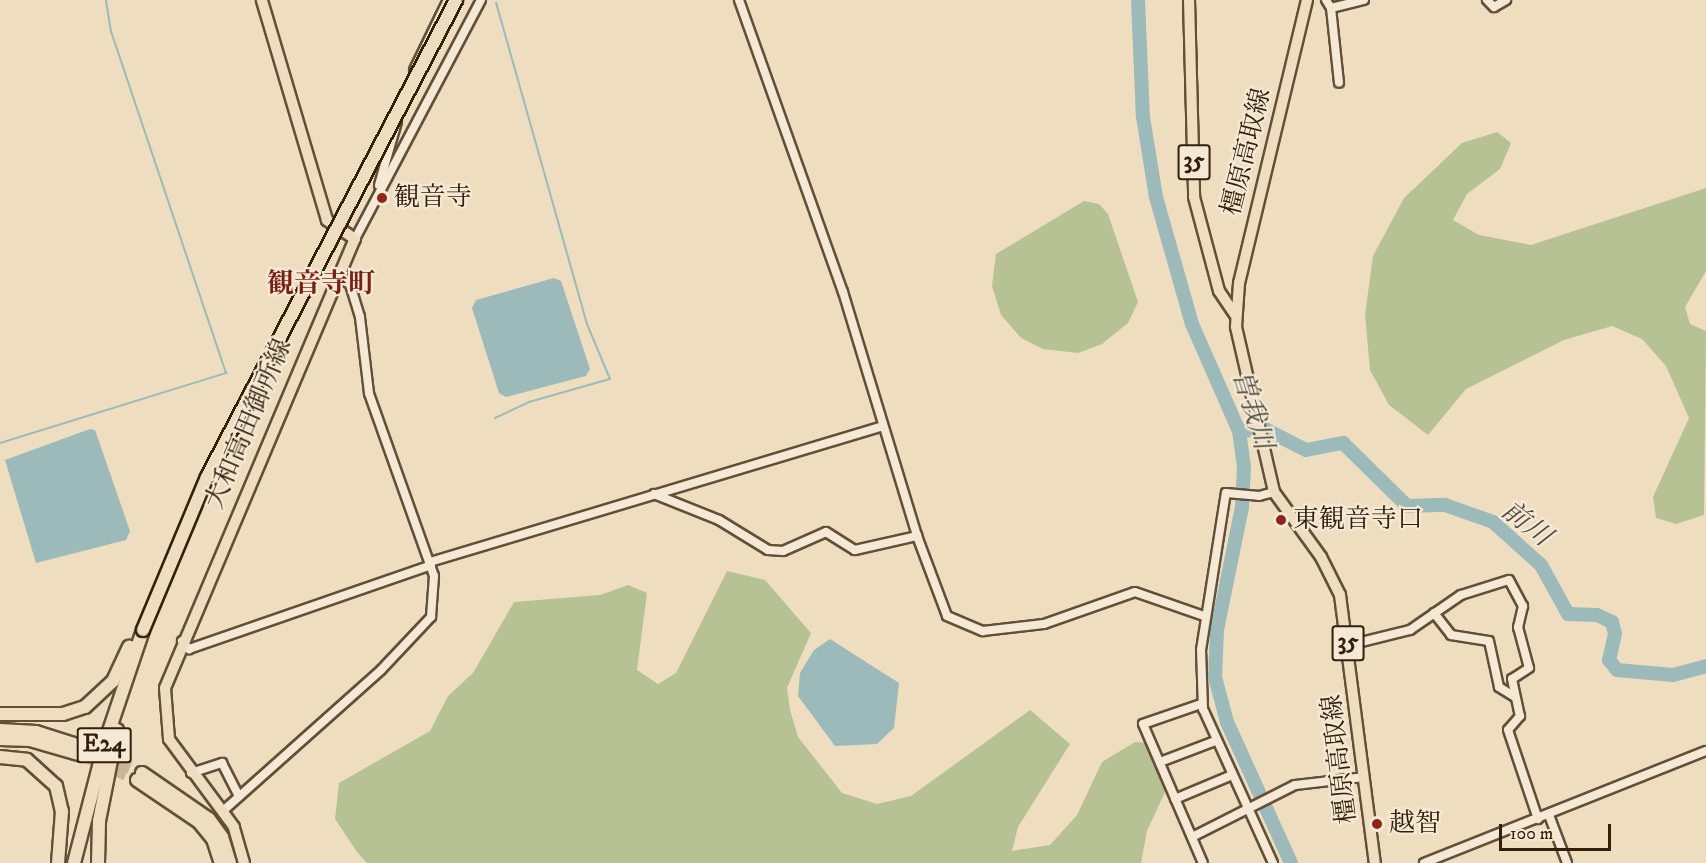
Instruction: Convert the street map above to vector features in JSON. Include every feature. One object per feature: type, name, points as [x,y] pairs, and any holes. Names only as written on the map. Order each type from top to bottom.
[{"type":"highway","name":"E24","points":[[74,863],[105,743],[142,628],[207,477],[456,0]]},
{"type":"highway","points":[[0,714],[63,714],[86,707],[113,681],[142,628]]},
{"type":"highway","points":[[98,863],[97,835],[105,784],[142,628]]},
{"type":"highway","points":[[0,730],[36,732],[84,752],[30,740],[0,739]]},
{"type":"highway","points":[[0,757],[27,760],[56,786],[62,811],[58,863]]},
{"type":"highway","points":[[220,863],[213,839],[199,822],[139,777],[209,819],[222,837],[230,863]]},
{"type":"main road","points":[[262,0],[327,220],[355,239]]},
{"type":"main road","name":"橿原高取線","points":[[1189,0],[1194,197],[1219,291],[1235,316],[1274,492],[1335,582],[1349,645],[1375,863]]},
{"type":"main road","name":"橿原高取線","points":[[1235,316],[1307,0]]},
{"type":"main road","name":"大和高田御所線","points":[[244,863],[241,843],[224,810],[191,773],[172,746],[164,715],[165,688],[181,640],[355,239]]},
{"type":"street","points":[[376,194],[418,57],[448,0]]},
{"type":"street","points":[[355,239],[376,194],[480,0]]},
{"type":"street","points":[[739,0],[843,292],[917,536],[947,616],[974,629],[1044,624],[1135,592],[1204,616]]},
{"type":"street","points":[[1339,83],[1328,4],[1364,0]]},
{"type":"street","points":[[1487,0],[1494,6],[1506,0]]},
{"type":"street","points":[[224,810],[381,670],[431,617],[435,586],[430,564],[369,393],[360,316],[350,284],[337,277]]},
{"type":"street","points":[[181,640],[189,649],[430,564],[882,426]]},
{"type":"street","points":[[1273,863],[1250,808],[1215,741],[1201,704],[1204,616],[1228,494],[1259,496],[1274,492]]},
{"type":"street","points":[[654,494],[719,520],[768,550],[783,551],[826,532],[855,550],[917,536]]},
{"type":"street","points":[[1349,645],[1410,630],[1461,595],[1509,580],[1523,606],[1518,627],[1529,668],[1512,679],[1520,716],[1508,730],[1538,819]]},
{"type":"street","points":[[1434,613],[1451,635],[1490,641],[1499,687],[1515,697]]},
{"type":"street","points":[[1201,704],[1143,724],[1203,863]]},
{"type":"street","points":[[1160,762],[1215,741]]},
{"type":"street","points":[[1424,863],[1706,751]]},
{"type":"street","points":[[191,773],[222,764],[239,796]]},
{"type":"street","points":[[1175,799],[1232,775]]},
{"type":"street","points":[[1192,837],[1295,785],[1364,777]]},
{"type":"street","points":[[1549,815],[1567,863]]},
{"type":"green space","points":[[1497,132],[1511,143],[1500,169],[1467,194],[1453,220],[1479,235],[1531,245],[1706,188],[1706,271],[1685,307],[1690,324],[1706,331],[1704,515],[1676,524],[1656,518],[1653,497],[1689,418],[1666,366],[1642,339],[1612,326],[1564,340],[1466,389],[1428,435],[1389,405],[1370,370],[1365,315],[1373,256],[1404,198],[1462,143]]},
{"type":"green space","points":[[1084,201],[1099,204],[1108,214],[1138,302],[1128,323],[1102,344],[1078,353],[1043,349],[1021,338],[1001,315],[992,286],[996,254]]},
{"type":"green space","points":[[727,571],[765,580],[811,633],[787,688],[790,710],[798,737],[842,793],[877,804],[911,796],[1030,710],[1070,744],[1018,827],[1012,851],[1050,845],[1077,815],[1102,762],[1135,742],[1154,743],[1166,770],[1165,792],[1147,831],[1141,863],[367,863],[357,852],[335,819],[339,783],[430,731],[448,696],[473,673],[514,602],[600,595],[628,585],[647,593],[637,670],[658,684],[676,673]]},
{"type":"water","points":[[554,278],[561,281],[590,369],[586,376],[506,397],[499,393],[472,308],[476,300]]},
{"type":"water","points":[[90,429],[95,430],[130,531],[126,540],[36,563],[5,460]]},
{"type":"water","points":[[830,639],[899,683],[894,728],[877,744],[835,746],[798,696],[800,673],[814,650]]},
{"type":"waterway","points":[[0,443],[226,373],[111,32],[106,0]]},
{"type":"waterway","name":"曽我川","points":[[1138,0],[1143,117],[1156,197],[1192,324],[1239,431],[1244,467],[1242,507],[1217,630],[1215,677],[1227,722],[1291,863]]},
{"type":"waterway","points":[[495,418],[529,402],[610,379],[587,324],[496,3]]},
{"type":"waterway","name":"前川","points":[[1239,431],[1265,429],[1306,450],[1343,443],[1407,506],[1445,505],[1493,522],[1541,565],[1568,614],[1597,615],[1612,622],[1615,634],[1609,660],[1617,670],[1673,675],[1706,666]]},
{"type":"tunnel","points":[[86,748],[142,773]]},
{"type":"tunnel","points":[[82,755],[137,780]]},
{"type":"place","name":"観音寺","points":[[382,198]]},
{"type":"place","name":"東観音寺口","points":[[1281,520]]},
{"type":"place","name":"越智","points":[[1377,824]]},
{"type":"district","name":"観音寺町","points":[[321,285]]}]
